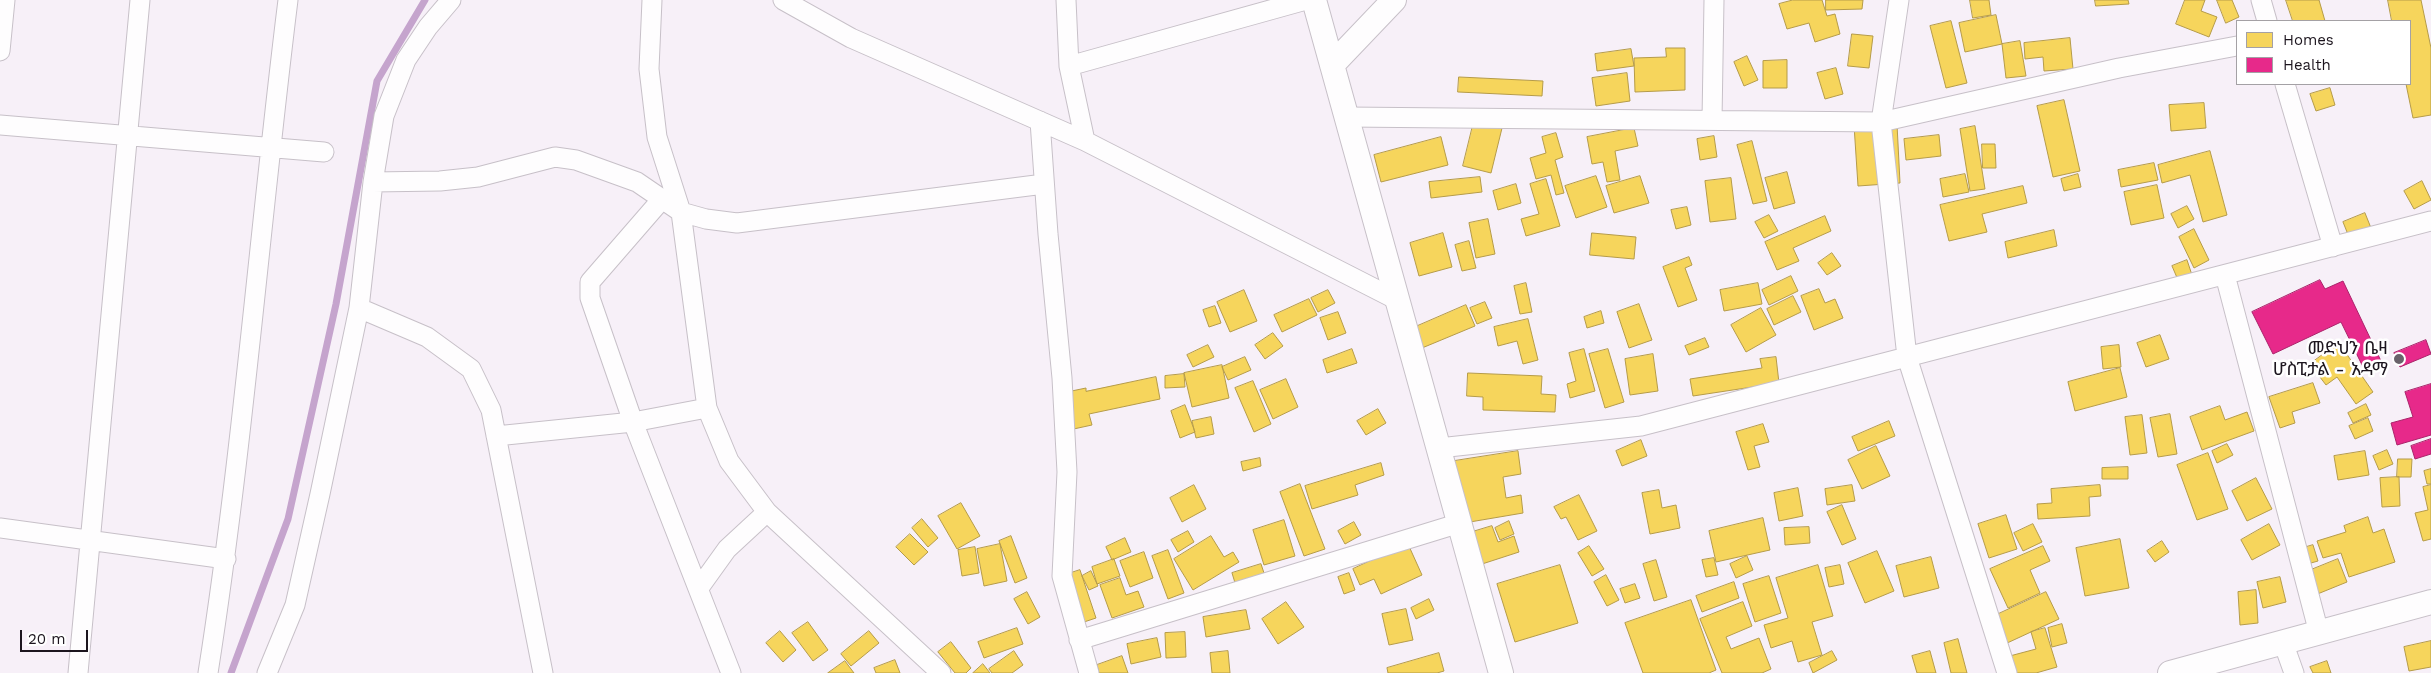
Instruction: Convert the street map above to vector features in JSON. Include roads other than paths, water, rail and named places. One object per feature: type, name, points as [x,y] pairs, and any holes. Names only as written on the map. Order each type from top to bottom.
[{"type":"street","points":[[0,51],[5,0]]},
{"type":"street","points":[[78,673],[140,0]]},
{"type":"street","points":[[208,673],[226,559],[270,147],[288,0]]},
{"type":"street","points":[[267,673],[295,606],[359,308],[373,182],[384,116],[406,60],[428,27],[451,0]]},
{"type":"street","points":[[652,0],[649,69],[657,137],[681,212],[707,408],[729,461],[767,512],[941,673]]},
{"type":"street","points":[[782,0],[851,38],[1085,141],[1399,301]]},
{"type":"street","points":[[1066,0],[1069,66],[1085,141]]},
{"type":"street","points":[[1069,66],[1306,0]]},
{"type":"street","points":[[1314,0],[1501,673]]},
{"type":"street","points":[[1332,65],[1394,0]]},
{"type":"street","points":[[1712,120],[1714,0]]},
{"type":"street","points":[[1899,0],[1881,122],[1907,357],[2007,673]]},
{"type":"street","points":[[2261,0],[2267,20]]},
{"type":"street","points":[[1346,117],[1881,122],[2119,68],[2236,46]]},
{"type":"street","points":[[2285,85],[2332,247]]},
{"type":"street","points":[[1040,121],[1062,378],[1067,472],[1062,576],[1089,673]]},
{"type":"street","points":[[0,125],[324,152]]},
{"type":"street","points":[[373,182],[440,181],[478,177],[555,157],[576,160],[636,182],[681,212],[706,219],[738,223],[1044,184]]},
{"type":"street","points":[[662,199],[590,282],[590,298],[633,422],[731,673]]},
{"type":"street","points":[[1439,448],[1641,426],[2431,221]]},
{"type":"street","points":[[2225,275],[2319,632]]},
{"type":"street","points":[[359,308],[426,337],[471,369],[492,410],[543,673]]},
{"type":"street","points":[[496,436],[633,422],[707,408]]},
{"type":"street","points":[[699,588],[727,549],[767,512]]},
{"type":"street","points":[[1079,640],[1460,523]]},
{"type":"street","points":[[0,528],[226,559]]},
{"type":"street","points":[[2170,673],[2431,602]]},
{"type":"street","points":[[2283,642],[2294,673]]},
{"type":"waterway","points":[[231,673],[288,519],[336,304],[377,81],[425,0]]},
{"type":"place","name":"መድህን ቤዛ ሆስፒታል - አዳማ","points":[[2399,359]]}]
